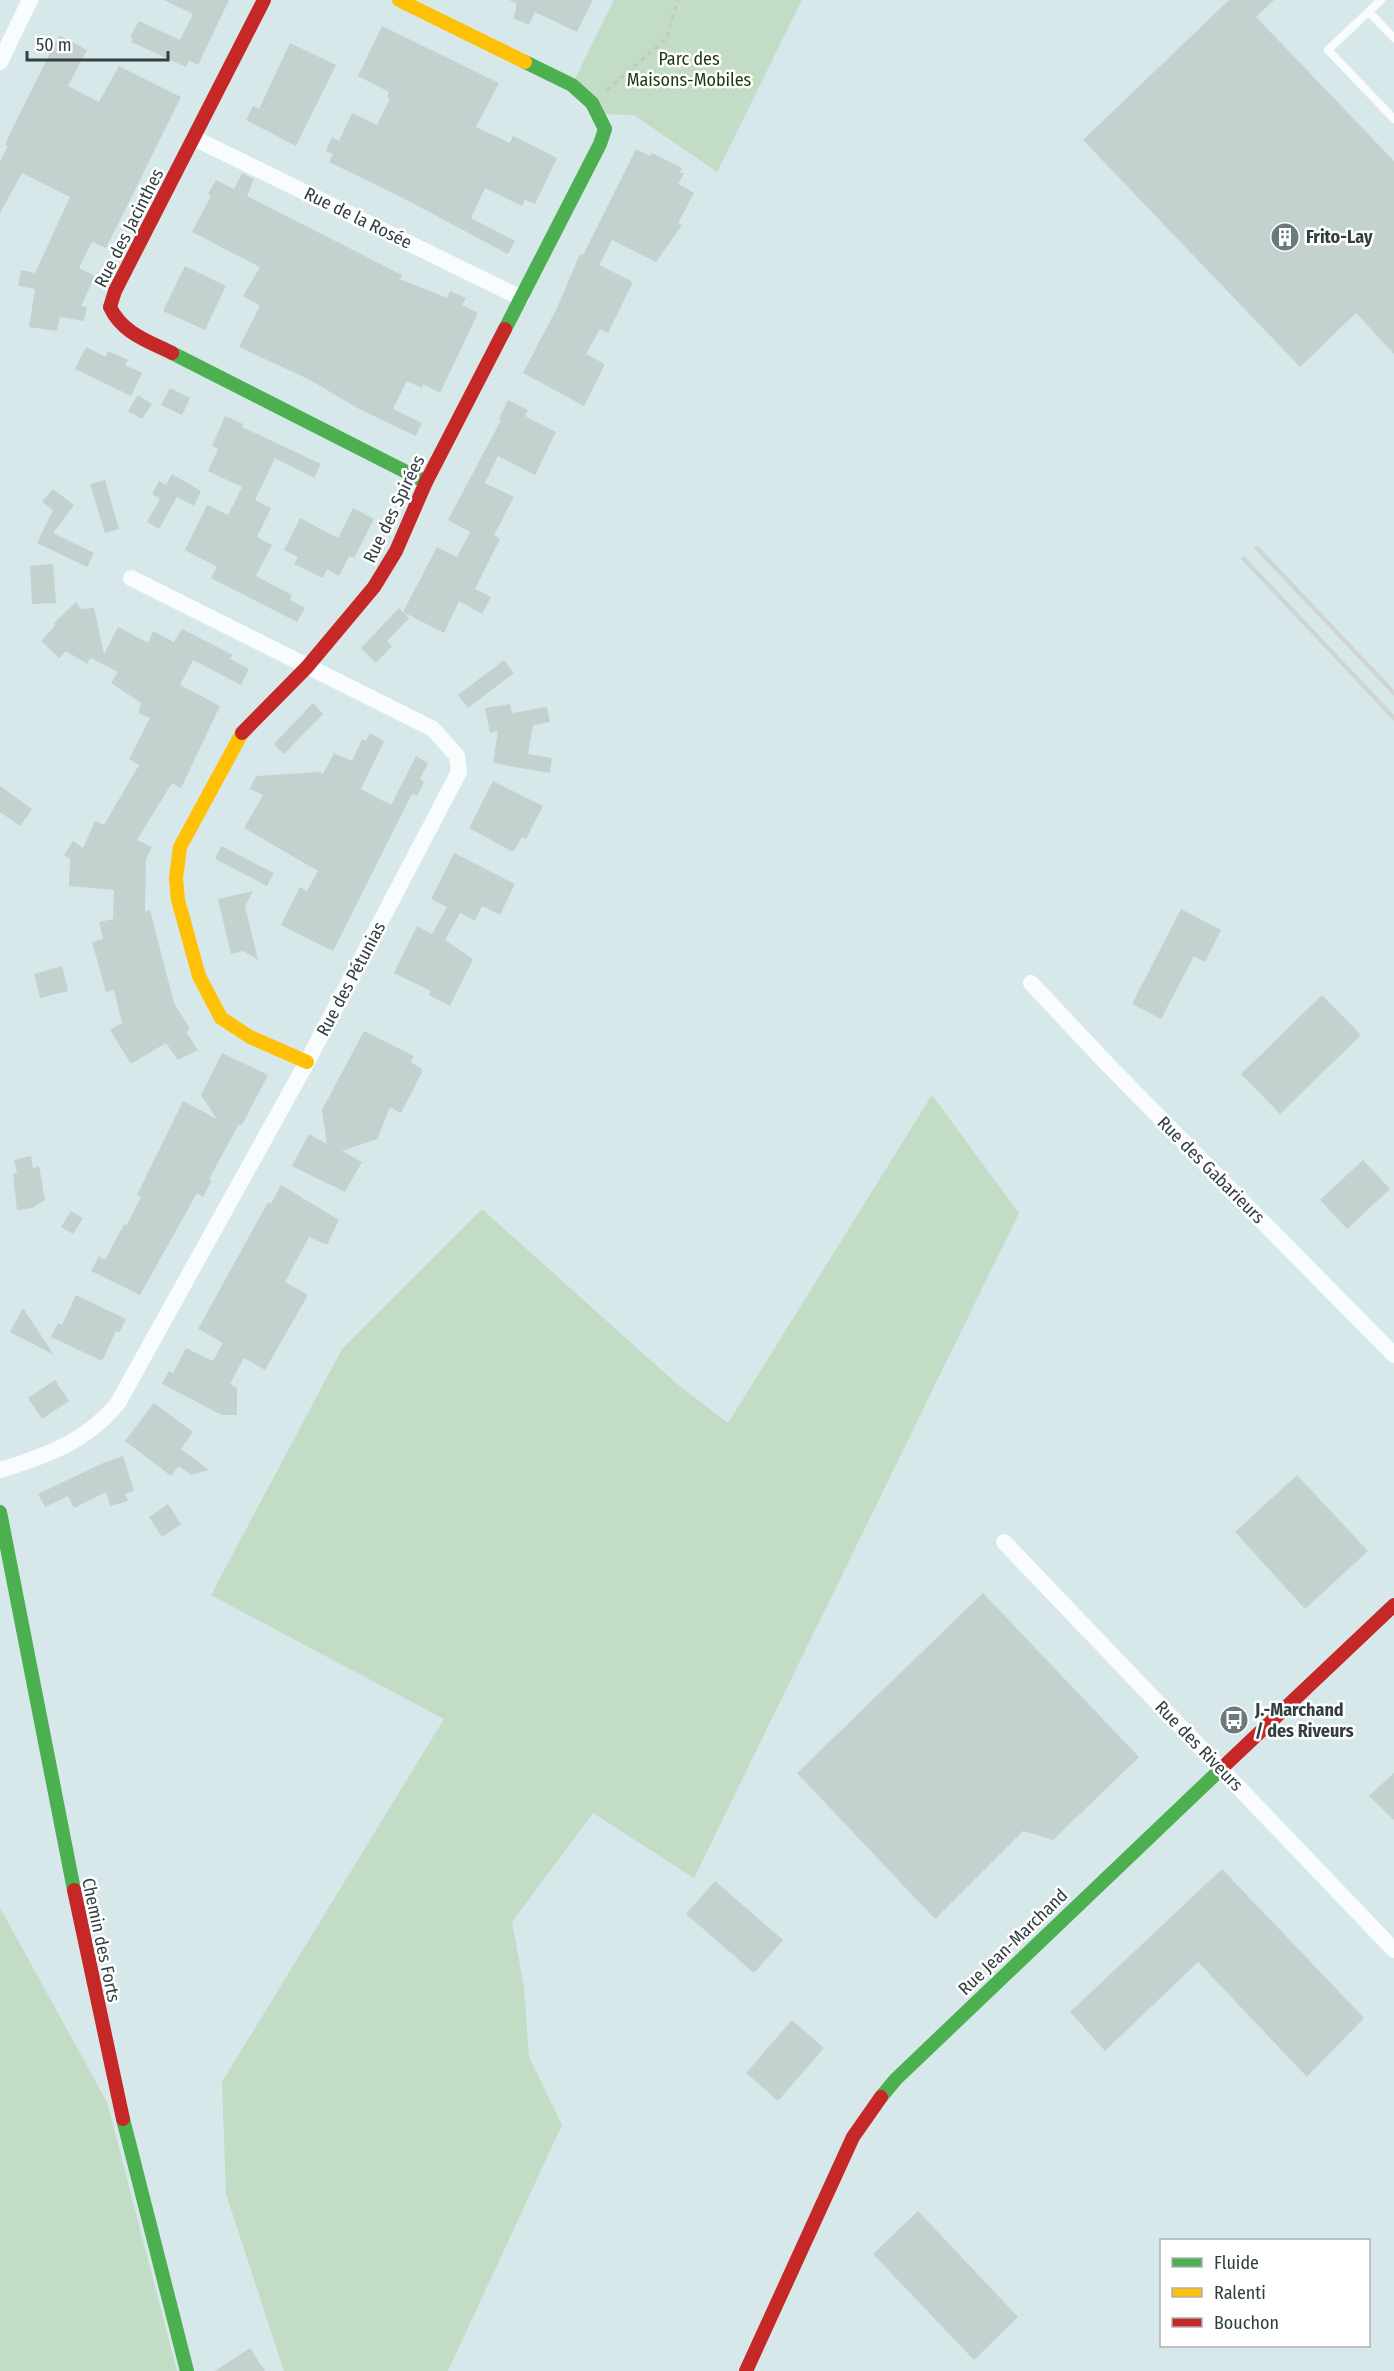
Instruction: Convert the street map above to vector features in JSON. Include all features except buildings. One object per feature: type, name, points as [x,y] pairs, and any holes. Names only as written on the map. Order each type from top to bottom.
[{"type":"street","points":[[0,62],[30,0]]},
{"type":"street","name":"Rue des Jacinthes","points":[[264,0],[115,291],[110,307],[116,320],[128,331],[426,482]]},
{"type":"street","name":"Rue des Spirées","points":[[307,1062],[238,1029],[221,1018],[210,1004],[202,987],[176,890],[176,867],[180,847],[244,730],[306,667],[374,587],[396,551],[426,482],[522,298],[600,144],[605,129],[592,103],[572,85],[399,0]]},
{"type":"street","name":"Rue de la Rosée","points":[[194,138],[522,298]]},
{"type":"street","name":"Rue des Pétunias","points":[[0,1470],[43,1457],[79,1440],[102,1423],[118,1403],[307,1062],[459,772],[457,756],[433,729],[131,578]]},
{"type":"street","name":"Rue des Gabarieurs","points":[[1031,983],[1109,1066],[1394,1355]]},
{"type":"street","name":"Chemin des Forts","points":[[0,1512],[78,1918],[115,2091],[187,2371]]},
{"type":"street","name":"Rue des Riveurs","points":[[1004,1542],[1394,1950]]},
{"type":"street","name":"Rue Jean-Marchand","points":[[746,2371],[854,2137],[872,2108],[896,2079],[1394,1605]]},
{"type":"lane","points":[[1381,0],[1328,50],[1394,119]]},
{"type":"lane","points":[[1369,12],[1394,38]]},
{"type":"path","points":[[592,103],[666,39],[678,0]]},
{"type":"green space","name":"Parc des Maisons-Mobiles","points":[[614,0],[802,0],[717,172],[634,115],[600,114],[572,85]]},
{"type":"green space","points":[[932,1095],[1019,1213],[694,1878],[593,1813],[512,1922],[524,1987],[529,2057],[562,2125],[448,2371],[284,2371],[226,2194],[222,2082],[444,1719],[211,1595],[342,1349],[482,1209],[677,1384],[728,1423]]},
{"type":"green space","points":[[0,1908],[107,2102],[177,2371],[0,2371]]},
{"type":"railway","points":[[1257,548],[1394,693]]},
{"type":"railway","points":[[1244,559],[1394,718]]},
{"type":"traffic: fast","points":[[505,329],[600,144],[605,129],[592,103],[572,85],[525,62]]},
{"type":"traffic: fast","points":[[172,353],[426,482]]},
{"type":"traffic: fast","points":[[0,1512],[74,1890]]},
{"type":"traffic: fast","points":[[881,2097],[896,2079],[1222,1768]]},
{"type":"traffic: fast","points":[[123,2119],[187,2371]]},
{"type":"traffic: slow","points":[[399,0],[525,62]]},
{"type":"traffic: slow","points":[[242,733],[180,847],[176,878],[178,900],[199,976],[221,1018],[250,1037],[307,1062]]},
{"type":"traffic: jam","points":[[172,353],[129,330],[115,316],[110,307],[115,291],[264,0]]},
{"type":"traffic: jam","points":[[242,733],[307,667],[374,587],[396,551],[426,482],[505,329]]},
{"type":"traffic: jam","points":[[1222,1768],[1394,1605]]},
{"type":"traffic: jam","points":[[74,1890],[123,2119]]},
{"type":"traffic: jam","points":[[746,2371],[853,2137],[881,2097]]},
{"type":"place","name":"Frito-Lay","points":[[1285,237]]},
{"type":"place","name":"J.-Marchand / des Riveurs","points":[[1234,1720]]}]
